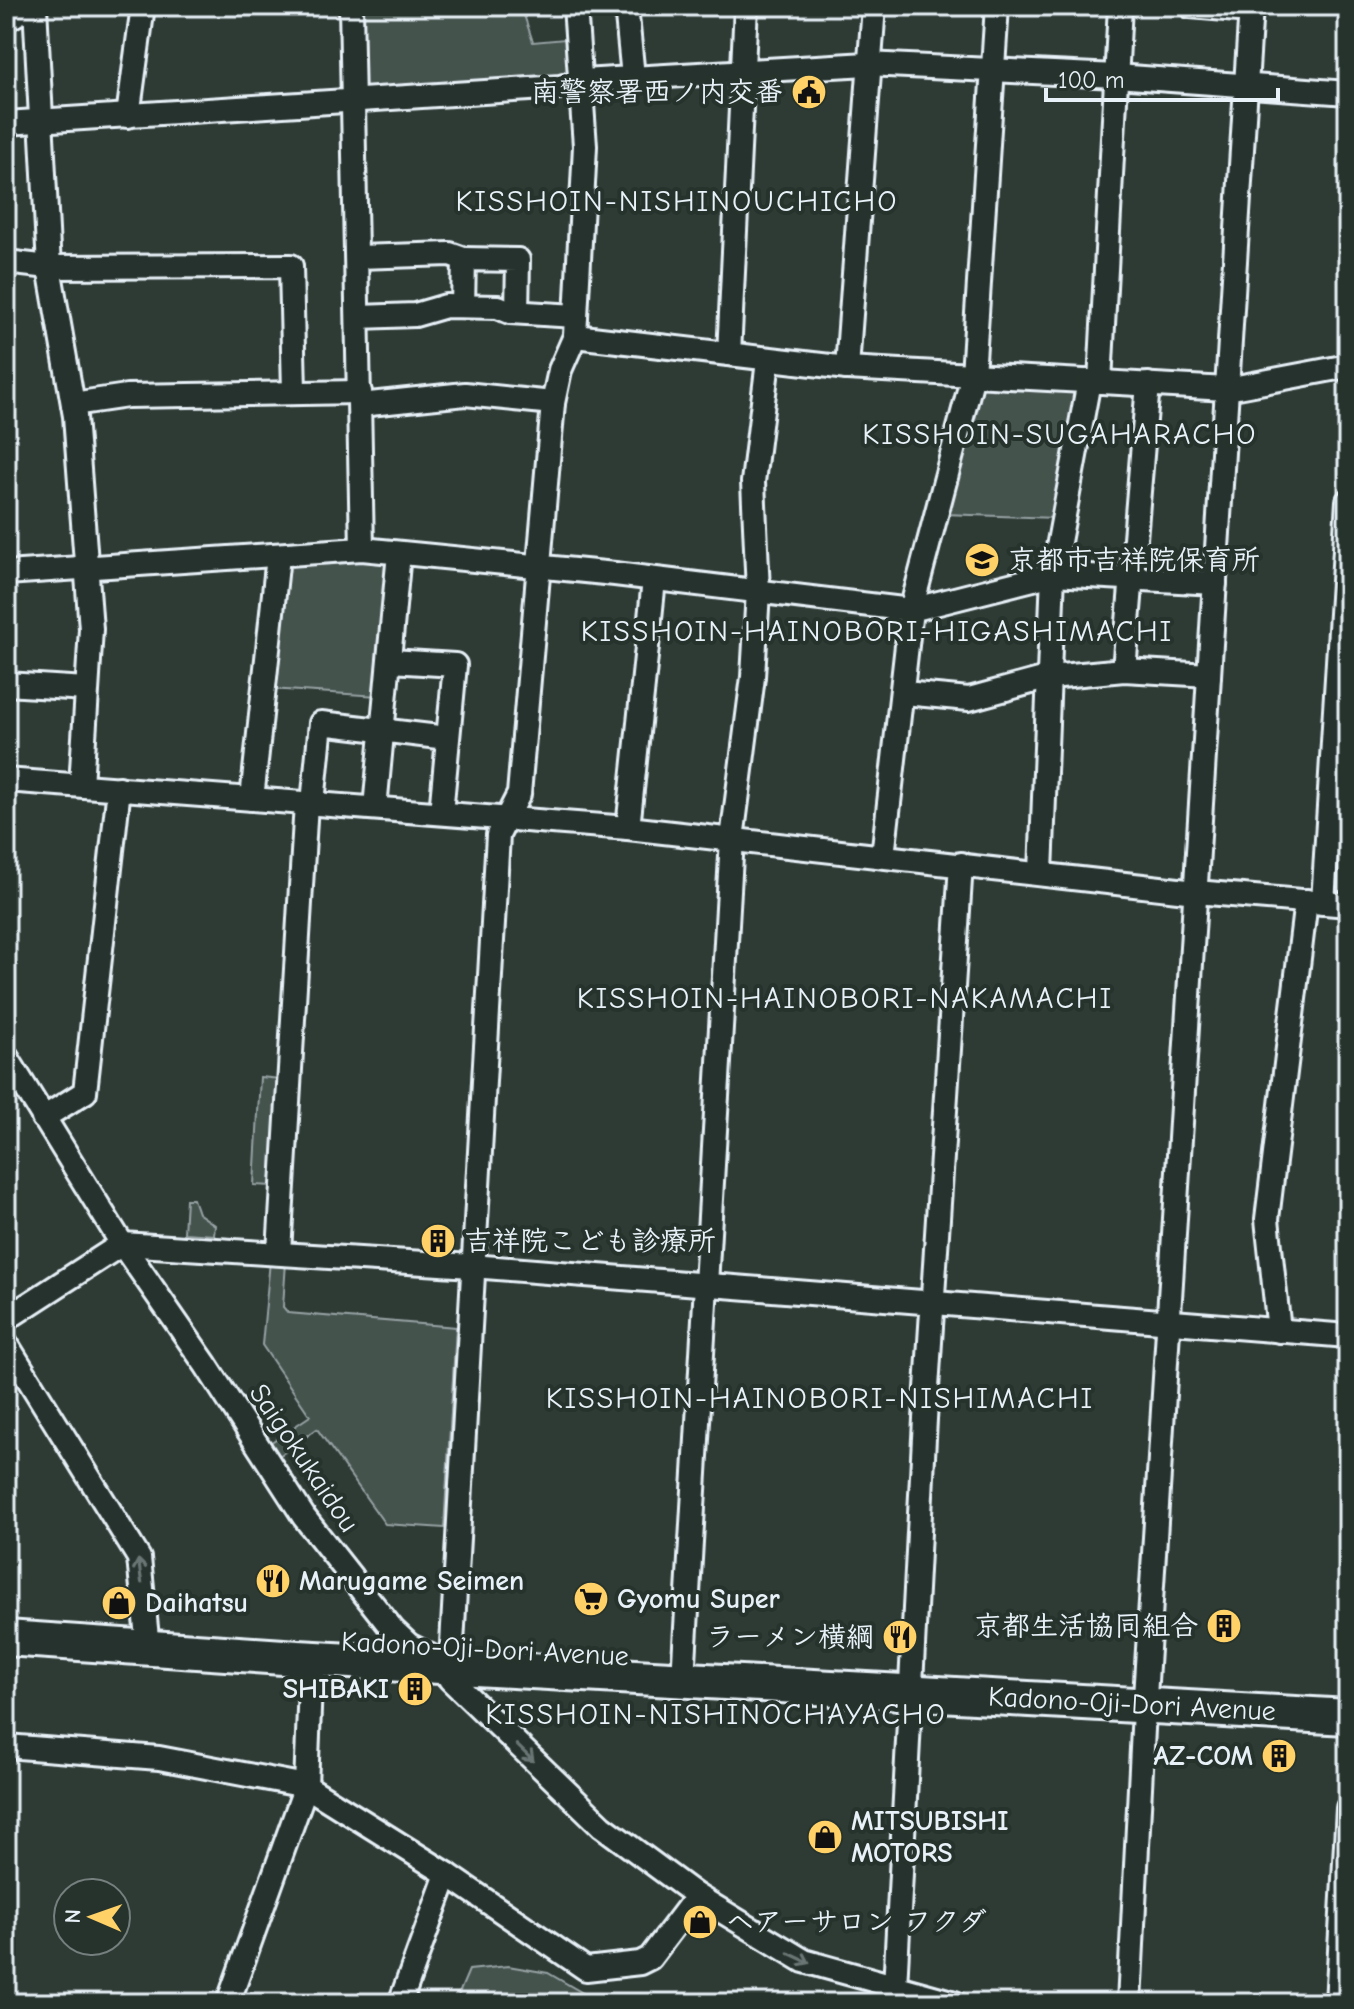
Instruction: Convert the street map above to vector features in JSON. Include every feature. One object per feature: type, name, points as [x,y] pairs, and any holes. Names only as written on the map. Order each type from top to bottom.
[{"type":"highway","name":"Kadono-Oji-Dori Avenue","points":[[6,1621],[311,1658],[448,1656],[910,1682],[1146,1696],[1348,1717]]},
{"type":"highway","name":"Kadono-Oji-Dori Avenue","points":[[6,1638],[409,1645],[448,1656]]},
{"type":"highway","name":"Kadono-Oji-Dori Avenue","points":[[1146,1696],[1348,1699]]},
{"type":"street","points":[[6,20],[32,6],[49,267],[73,404],[91,629],[81,785]]},
{"type":"street","points":[[128,116],[143,6]]},
{"type":"street","points":[[351,6],[362,549]]},
{"type":"street","points":[[575,6],[585,146],[575,326],[553,403],[519,794],[498,835],[448,1656],[450,1679],[602,1826],[697,1896],[804,1961],[955,2003]]},
{"type":"street","points":[[626,6],[633,77]]},
{"type":"street","points":[[729,354],[746,6]]},
{"type":"street","points":[[847,368],[867,64],[874,6]]},
{"type":"street","points":[[883,856],[904,693],[911,610],[973,375],[997,6]]},
{"type":"street","points":[[1041,872],[1053,574],[1094,382],[1120,6]]},
{"type":"street","points":[[1129,2003],[1250,8],[1190,6]]},
{"type":"street","points":[[6,123],[560,87],[582,81],[633,77],[867,64],[1116,76],[1348,93]]},
{"type":"street","points":[[358,257],[450,254],[464,259],[518,260],[517,312]]},
{"type":"street","points":[[463,306],[464,259]]},
{"type":"street","points":[[6,262],[49,267],[291,266],[294,392]]},
{"type":"street","points":[[359,317],[415,315],[446,306],[498,307],[575,326],[768,361],[1227,389],[1348,366]]},
{"type":"street","points":[[683,1670],[732,839],[753,677],[758,591],[753,482],[768,361]]},
{"type":"street","points":[[1124,670],[1148,384]]},
{"type":"street","points":[[73,404],[127,396],[294,392],[360,398],[465,394],[553,403]]},
{"type":"street","points":[[1279,1331],[1267,1219],[1314,902],[1348,501]]},
{"type":"street","points":[[6,573],[362,549],[539,566],[911,610],[1053,574],[1215,583]]},
{"type":"street","points":[[375,808],[399,553]]},
{"type":"street","points":[[252,799],[278,556]]},
{"type":"street","points":[[628,828],[654,580]]},
{"type":"street","points":[[391,661],[455,665],[441,813]]},
{"type":"street","points":[[904,693],[969,699],[1050,677],[1124,670],[1209,675]]},
{"type":"street","points":[[6,684],[86,689]]},
{"type":"street","points":[[279,1252],[310,803],[321,723],[447,738]]},
{"type":"street","points":[[6,780],[628,828],[1041,872],[1196,892],[1348,905]]},
{"type":"street","points":[[43,1118],[85,1092],[119,788]]},
{"type":"street","points":[[895,1987],[932,1304],[961,864]]},
{"type":"street","name":"Saigokukaidou","points":[[6,1056],[122,1244],[304,1517],[356,1588],[409,1645]]},
{"type":"street","points":[[6,1319],[122,1244],[472,1266],[1348,1336]]},
{"type":"street","points":[[6,1343],[139,1558],[147,1639]]},
{"type":"street","points":[[228,2003],[306,1786],[311,1658]]},
{"type":"street","points":[[6,1746],[159,1758],[306,1786],[447,1874],[586,1969],[640,1963],[650,1958],[697,1896]]},
{"type":"street","points":[[1337,2003],[1348,1808]]},
{"type":"street","points":[[400,2003],[447,1874]]},
{"type":"shaded area","points":[[361,6],[521,6],[533,42],[565,39],[569,71],[564,79],[370,92],[362,85]]},
{"type":"shaded area","points":[[988,384],[1072,388],[1080,399],[1055,518],[944,514],[977,390]]},
{"type":"shaded area","points":[[387,559],[393,567],[378,696],[270,689],[285,570],[291,563]]},
{"type":"shaded area","points":[[260,1077],[280,1079],[273,1186],[254,1185]]},
{"type":"shaded area","points":[[186,1199],[193,1199],[198,1213],[215,1225],[214,1235],[184,1233]]},
{"type":"shaded area","points":[[270,1261],[286,1262],[283,1307],[288,1313],[456,1327],[444,1528],[385,1524],[317,1429],[279,1456],[270,1443],[310,1416],[262,1345]]},
{"type":"shaded area","points":[[508,1966],[548,1973],[600,2003],[455,2003],[469,1970]]},
{"type":"place","name":"南警察署西ノ内交番","points":[[809,92]]},
{"type":"place","name":"京都市吉祥院保育所","points":[[982,560]]},
{"type":"place","name":"吉祥院こども診療所","points":[[438,1241]]},
{"type":"place","name":"Marugame Seimen","points":[[273,1581]]},
{"type":"place","name":"Gyomu Super","points":[[591,1599]]},
{"type":"place","name":"Daihatsu","points":[[119,1603]]},
{"type":"place","name":"京都生活協同組合","points":[[1224,1626]]},
{"type":"place","name":"ラーメン横綱","points":[[900,1637]]},
{"type":"place","name":"SHIBAKI","points":[[415,1689]]},
{"type":"place","name":"AZ-COM","points":[[1279,1756]]},
{"type":"place","name":"MITSUBISHI MOTORS","points":[[825,1837]]},
{"type":"place","name":"ヘアーサロン フクダ","points":[[700,1922]]},
{"type":"district","name":"KISSHOIN-NISHINOUCHICHO","points":[[677,201]]},
{"type":"district","name":"KISSHOIN-SUGAHARACHO","points":[[1060,434]]},
{"type":"district","name":"KISSHOIN-HAINOBORI-HIGASHIMACHI","points":[[877,631]]},
{"type":"district","name":"KISSHOIN-HAINOBORI-NAKAMACHI","points":[[845,998]]},
{"type":"district","name":"KISSHOIN-HAINOBORI-NISHIMACHI","points":[[820,1398]]},
{"type":"district","name":"KISSHOIN-NISHINOCHAYACHO","points":[[716,1714]]}]
